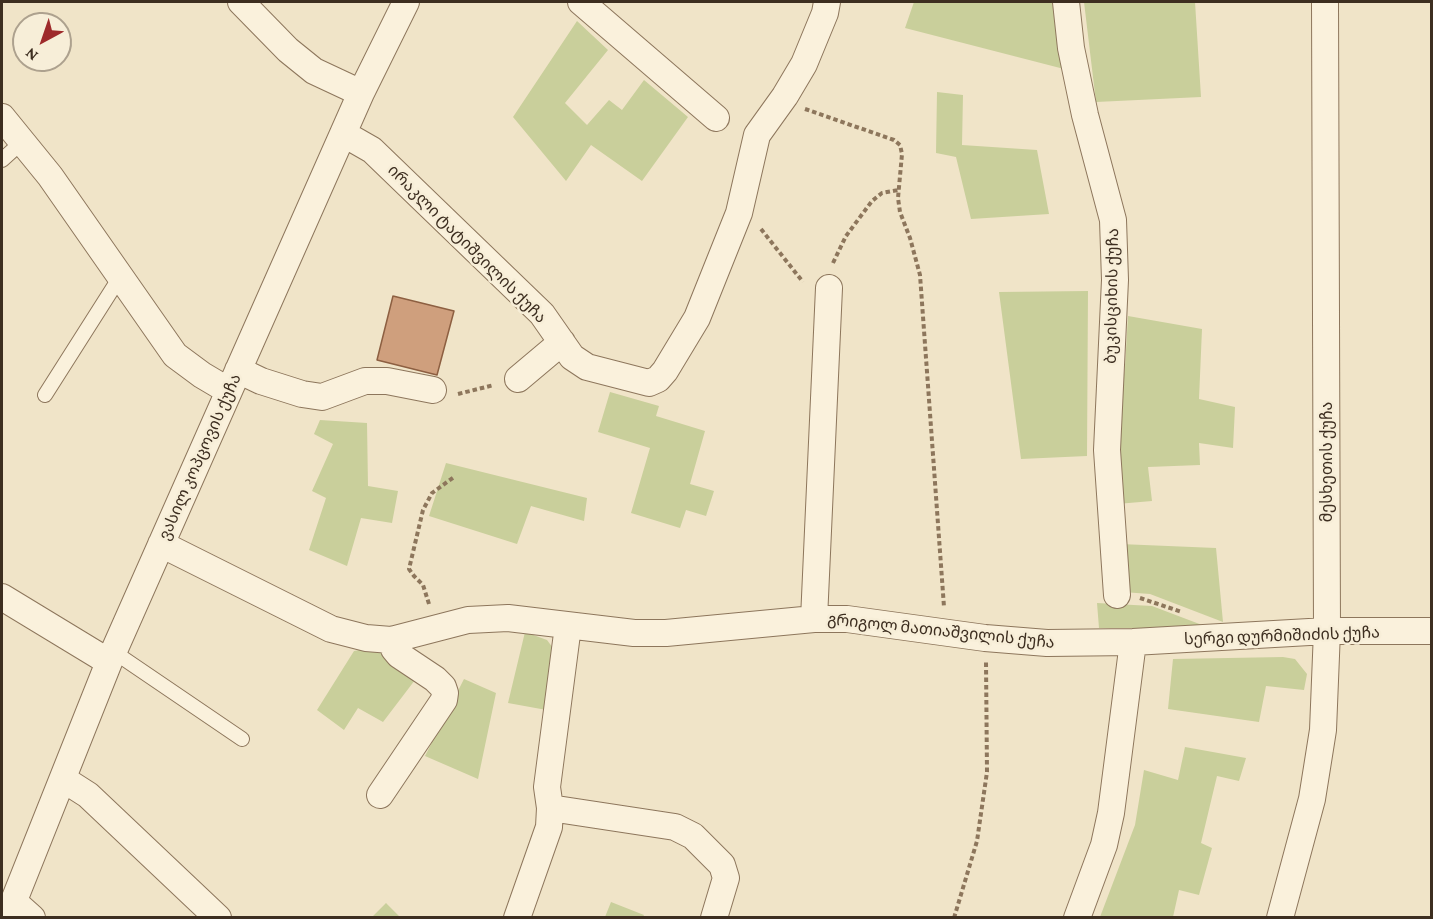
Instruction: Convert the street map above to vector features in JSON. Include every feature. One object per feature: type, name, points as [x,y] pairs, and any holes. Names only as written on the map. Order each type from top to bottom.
[{"type":"street","points":[[241,2],[288,50],[314,71],[361,93]]},
{"type":"street","name":"ვასილ კოპცოვის ქუჩა","points":[[10,893],[63,779],[111,657],[233,380],[361,93],[406,2]]},
{"type":"street","points":[[581,2],[716,118]]},
{"type":"street","points":[[742,205],[757,135],[785,96],[804,64],[825,13],[827,2]]},
{"type":"street","name":"ბუკისციხის ქუჩა","points":[[1066,2],[1071,48],[1085,115],[1113,220],[1115,280],[1107,450],[1117,595]]},
{"type":"street","name":"მესხეთის ქუჩა","points":[[1280,918],[1312,799],[1323,730],[1327,631],[1325,2]]},
{"type":"street","points":[[2,117],[50,176],[175,355],[202,375],[271,384],[302,394],[322,397],[365,381],[387,381],[433,390]]},
{"type":"street","name":"ირაკლი ტატიშვილის ქუჩა","points":[[344,134],[357,140],[380,158],[542,314],[572,357],[587,367],[649,383],[658,380],[665,371],[698,318],[742,205]]},
{"type":"street","points":[[814,619],[829,295]]},
{"type":"street","points":[[518,379],[562,342]]},
{"type":"street","name":"გრიგოლ მათიაშვილის ქუჩა","points":[[161,544],[331,629],[366,638],[391,640],[468,620],[508,618],[634,633],[666,633],[814,619],[847,620],[985,638],[1047,643],[1133,642]]},
{"type":"street","points":[[2,597],[111,657]]},
{"type":"street","points":[[517,918],[549,827],[550,808],[547,787],[568,626]]},
{"type":"street","name":"სერგი დურმიშიძის ქუჩა","points":[[1133,642],[1327,631],[1431,631]]},
{"type":"street","points":[[380,795],[444,700],[446,693],[435,679],[399,655],[391,640]]},
{"type":"street","points":[[1077,918],[1104,844],[1111,813],[1133,642]]},
{"type":"street","points":[[63,779],[88,795],[218,918]]},
{"type":"street","points":[[550,808],[675,827],[693,836],[722,865],[726,878],[714,918]]},
{"type":"street","points":[[10,893],[32,918]]},
{"type":"lane","points":[[2,160],[23,141]]},
{"type":"lane","points":[[45,395],[120,277]]},
{"type":"lane","points":[[111,657],[242,739]]},
{"type":"path","points":[[785,96],[807,110],[894,140],[900,145],[902,154],[898,190],[900,212],[920,275],[945,632]]},
{"type":"path","points":[[742,205],[798,276],[821,300],[829,295],[831,270],[836,256],[861,213],[882,194],[898,190]]},
{"type":"path","points":[[433,390],[445,394],[460,394],[518,379]]},
{"type":"path","points":[[432,629],[429,598],[423,585],[409,569],[423,510],[432,493],[454,477]]},
{"type":"path","points":[[954,918],[977,842],[987,772],[985,638]]},
{"type":"green space","points":[[914,2],[1052,2],[1064,69],[905,28]]},
{"type":"green space","points":[[1084,2],[1195,2],[1201,97],[1096,102]]},
{"type":"green space","points":[[577,21],[608,50],[565,103],[587,125],[609,100],[622,110],[644,80],[688,117],[642,181],[591,145],[566,181],[513,117]]},
{"type":"green space","points":[[937,92],[963,95],[962,145],[1037,150],[1049,214],[971,219],[956,157],[936,153]]},
{"type":"green space","points":[[1088,291],[1087,456],[1021,459],[999,292]]},
{"type":"green space","points":[[1128,316],[1202,329],[1199,399],[1235,407],[1233,448],[1199,443],[1200,465],[1148,467],[1152,501],[1117,504],[1117,426],[1125,367]]},
{"type":"green space","points":[[610,392],[659,406],[656,416],[705,431],[690,484],[714,491],[706,516],[686,510],[680,528],[631,513],[650,448],[598,432]]},
{"type":"green space","points":[[320,420],[367,423],[368,486],[398,491],[392,523],[361,518],[347,566],[309,550],[326,498],[312,491],[333,444],[314,434]]},
{"type":"green space","points":[[446,463],[587,498],[584,521],[531,506],[517,544],[429,516]]},
{"type":"green space","points":[[1120,544],[1216,548],[1223,622],[1150,594],[1123,592]]},
{"type":"green space","points":[[1097,603],[1152,606],[1210,628],[1099,628]]},
{"type":"green space","points":[[525,632],[547,640],[553,648],[552,711],[508,703]]},
{"type":"green space","points":[[365,649],[386,652],[415,680],[383,722],[358,708],[344,730],[317,710],[354,651]]},
{"type":"green space","points":[[1283,657],[1295,659],[1307,674],[1304,690],[1266,686],[1259,722],[1168,709],[1173,659]]},
{"type":"green space","points":[[464,679],[496,693],[478,779],[425,756]]},
{"type":"green space","points":[[1185,747],[1246,758],[1239,781],[1217,776],[1201,843],[1212,848],[1199,895],[1179,890],[1173,917],[1100,917],[1135,825],[1144,770],[1178,780]]},
{"type":"green space","points":[[611,902],[644,915],[643,917],[605,917]]},
{"type":"green space","points":[[386,903],[400,917],[372,917]]},
{"type":"building","points":[[393,296],[454,311],[437,375],[377,360]]}]
